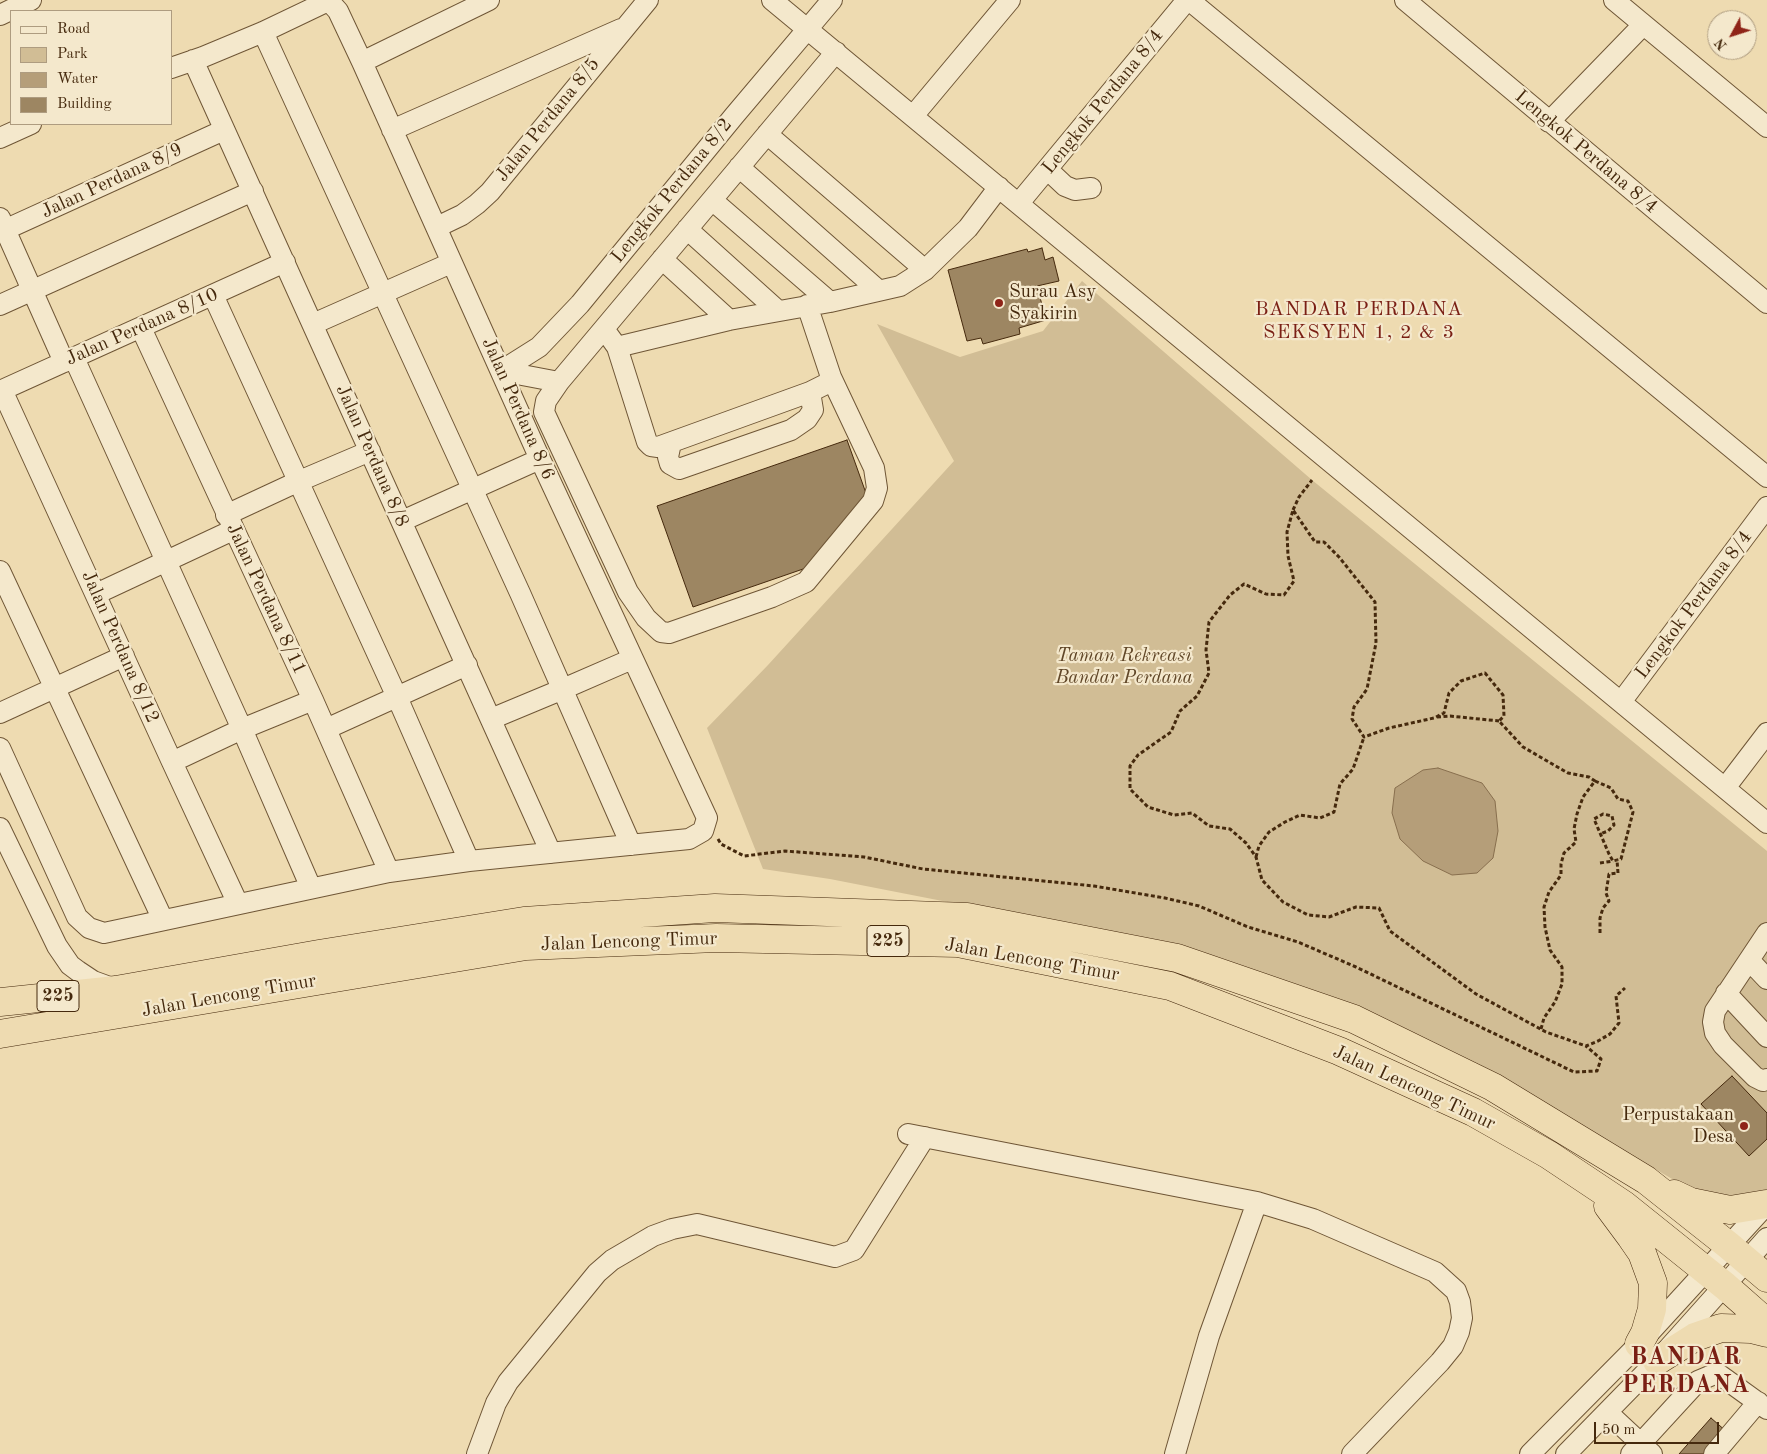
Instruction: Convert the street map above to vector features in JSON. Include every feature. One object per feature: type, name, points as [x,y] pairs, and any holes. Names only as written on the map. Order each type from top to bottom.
[{"type":"highway","name":"Jalan Lencong Timur","points":[[0,1002],[116,990],[319,954],[524,921],[715,908],[968,917],[1177,958],[1354,1019],[1493,1087],[1646,1180],[1767,1278]]},
{"type":"highway","name":"Jalan Lencong Timur","points":[[0,1034],[526,946],[716,938],[958,943],[1170,986],[1339,1051],[1473,1112],[1549,1155],[1624,1206],[1715,1278],[1767,1323]]},
{"type":"highway","points":[[1549,1155],[1586,1183],[1618,1218],[1642,1253],[1653,1283],[1648,1353],[1721,1328],[1751,1329],[1767,1333]]},
{"type":"highway","points":[[1646,1180],[1691,1202],[1730,1210],[1767,1204]]},
{"type":"street","points":[[10,10],[31,0]]},
{"type":"street","points":[[362,62],[489,0]]},
{"type":"street","name":"Jalan Perdana 8/5","points":[[437,227],[462,215],[490,192],[648,0]]},
{"type":"street","points":[[772,0],[1767,823]]},
{"type":"street","name":"Lengkok Perdana 8/2","points":[[501,372],[539,347],[580,304],[832,0]]},
{"type":"street","points":[[913,116],[1010,0]]},
{"type":"street","points":[[1188,0],[1767,478]]},
{"type":"street","name":"Lengkok Perdana 8/4","points":[[1019,204],[1188,0]]},
{"type":"street","name":"Lengkok Perdana 8/4","points":[[1405,0],[1767,303]]},
{"type":"street","points":[[1614,0],[1767,127]]},
{"type":"street","points":[[172,68],[263,32],[329,1]]},
{"type":"street","name":"Jalan Perdana 8/6","points":[[329,1],[338,11],[362,62],[540,459],[707,818]]},
{"type":"street","points":[[1549,122],[1643,25]]},
{"type":"street","points":[[392,130],[625,27]]},
{"type":"street","points":[[263,32],[563,689],[631,845]]},
{"type":"street","points":[[807,306],[831,377],[874,468],[877,488],[873,501],[806,582],[772,597],[669,633],[661,632],[646,618],[628,592],[544,412],[546,401],[559,382],[836,52]]},
{"type":"street","name":"Jalan Perdana 8/8","points":[[193,60],[551,852]]},
{"type":"street","points":[[0,138],[29,125]]},
{"type":"street","name":"Jalan Perdana 8/9","points":[[2,227],[224,130]]},
{"type":"street","points":[[767,134],[925,270]]},
{"type":"street","points":[[739,167],[878,290]]},
{"type":"street","points":[[1048,170],[1065,186],[1075,190],[1091,188]]},
{"type":"street","points":[[617,347],[729,320],[830,302],[900,286],[925,270],[968,228],[999,187]]},
{"type":"street","points":[[0,305],[253,191]]},
{"type":"street","points":[[712,200],[830,302]]},
{"type":"street","points":[[2,227],[69,360],[165,562],[242,729],[311,888]]},
{"type":"street","points":[[687,229],[778,310]]},
{"type":"street","points":[[662,259],[729,320]]},
{"type":"street","name":"Jalan Perdana 8/10","points":[[1,391],[285,262]]},
{"type":"street","points":[[313,324],[451,263]]},
{"type":"street","points":[[212,295],[397,697],[469,861]]},
{"type":"street","name":"Jalan Perdana 8/11","points":[[141,328],[313,700],[389,872]]},
{"type":"street","points":[[604,329],[617,347],[647,442],[651,446],[658,447],[670,443],[810,392],[826,384],[831,377]]},
{"type":"street","points":[[501,372],[559,382]]},
{"type":"street","name":"Jalan Perdana 8/12","points":[[1,391],[238,904]]},
{"type":"street","points":[[670,443],[668,457],[670,464],[679,469],[791,430],[807,419],[813,410],[810,392]]},
{"type":"street","points":[[96,594],[165,562],[297,482],[370,451]]},
{"type":"street","points":[[402,521],[540,459]]},
{"type":"street","name":"Lengkok Perdana 8/4","points":[[1621,702],[1767,508]]},
{"type":"street","points":[[0,571],[163,920]]},
{"type":"street","points":[[0,713],[124,656]]},
{"type":"street","points":[[491,719],[632,659]]},
{"type":"street","points":[[326,729],[467,665]]},
{"type":"street","points":[[172,762],[242,729],[313,700]]},
{"type":"street","points":[[1725,788],[1767,733]]},
{"type":"street","points":[[0,748],[77,917],[89,928],[104,933],[389,872],[469,861],[689,839],[703,831],[707,818]]},
{"type":"street","points":[[0,828],[57,946],[70,965],[93,981],[116,990]]},
{"type":"street","points":[[1767,933],[1715,1011],[1713,1022],[1715,1033],[1723,1045],[1755,1077],[1763,1081],[1767,1079]]},
{"type":"street","points":[[1749,960],[1767,979]]},
{"type":"street","points":[[1726,993],[1767,1037]]},
{"type":"street","points":[[477,1454],[496,1404],[508,1382],[597,1273],[612,1260],[653,1236],[672,1228],[697,1224],[835,1257],[854,1250],[917,1135],[1257,1202],[1313,1219],[1435,1272],[1456,1291],[1460,1302],[1462,1318],[1453,1346],[1352,1454]]},
{"type":"street","points":[[1175,1454],[1209,1336],[1257,1202]]},
{"type":"street","points":[[1566,1454],[1607,1412],[1648,1353],[1737,1252],[1767,1204]]},
{"type":"street","points":[[1737,1252],[1767,1238]]},
{"type":"street","points":[[1530,1454],[1648,1353]]},
{"type":"street","points":[[1607,1412],[1641,1450],[1698,1381],[1718,1373],[1763,1406],[1714,1454]]},
{"type":"path","points":[[707,818],[721,844],[744,856],[785,851],[864,857],[924,870],[1094,886],[1166,898],[1199,906],[1248,927],[1298,942],[1356,967],[1574,1072],[1598,1071],[1601,1059],[1586,1046],[1541,1029],[1476,994],[1390,931],[1379,908],[1356,908],[1329,917],[1308,915],[1283,902],[1262,880],[1256,857],[1246,843],[1230,829],[1209,826],[1192,813],[1174,815],[1148,807],[1130,789],[1130,766],[1138,755],[1171,732],[1180,712],[1197,696],[1209,673],[1206,650],[1209,622],[1230,595],[1244,584],[1266,594],[1284,595],[1294,581],[1288,556],[1287,532],[1292,510],[1312,480]]},
{"type":"path","points":[[1292,510],[1315,542],[1324,542],[1339,556],[1375,602],[1376,643],[1366,689],[1354,707],[1352,719],[1364,737]]},
{"type":"path","points":[[1434,718],[1444,713],[1449,693],[1461,681],[1485,673],[1503,696],[1504,716],[1499,721]]},
{"type":"path","points":[[1256,857],[1259,846],[1269,832],[1285,822],[1300,815],[1320,818],[1334,812],[1340,784],[1352,769],[1364,737],[1389,728],[1450,716],[1499,721],[1523,747],[1568,773],[1589,777],[1611,788],[1618,799],[1628,801],[1633,812],[1621,859],[1600,863]]},
{"type":"path","points":[[1541,1029],[1544,1018],[1555,1002],[1562,984],[1562,967],[1550,950],[1545,927],[1544,907],[1548,892],[1561,875],[1564,853],[1576,842],[1574,829],[1576,814],[1583,797],[1595,781]]},
{"type":"path","points":[[1600,834],[1608,831],[1614,825],[1612,816],[1603,814],[1594,819],[1600,834],[1615,860],[1618,873],[1609,874],[1606,893],[1609,901],[1600,918],[1600,933]]},
{"type":"path","points":[[1586,1046],[1610,1034],[1619,1023],[1616,996],[1625,988]]},
{"type":"green space","name":"Taman Rekreasi Bandar Perdana","points":[[1082,281],[1312,480],[1767,851],[1767,1189],[1761,1196],[1701,1196],[1567,1117],[1101,932],[830,879],[763,869],[707,728],[768,665],[954,461],[877,324],[960,357],[1043,331]]},
{"type":"water","points":[[1438,768],[1482,783],[1495,801],[1498,831],[1493,858],[1477,873],[1452,875],[1423,861],[1400,839],[1392,813],[1395,788],[1423,770]]},
{"type":"building","name":"Surau Asy Syakirin","points":[[1042,248],[1045,260],[1053,257],[1059,281],[1037,286],[1046,320],[1019,328],[1020,334],[983,344],[981,338],[967,341],[948,270],[1027,249],[1028,252]]},
{"type":"building","points":[[847,440],[867,496],[806,568],[693,607],[657,506]]},
{"type":"building","name":"Perpustakaan Desa","points":[[1732,1076],[1767,1113],[1767,1139],[1749,1156],[1701,1104]]},
{"type":"building","points":[[1711,1418],[1727,1432],[1710,1454],[1679,1454]]},
{"type":"place","name":"Surau Asy Syakirin","points":[[999,303]]},
{"type":"place","name":"Perpustakaan Desa","points":[[1744,1126]]},
{"type":"district","name":"BANDAR PERDANA SEKSYEN 1, 2 & 3","points":[[1359,322]]},
{"type":"district","name":"BANDAR PERDANA","points":[[1686,1372]]}]
